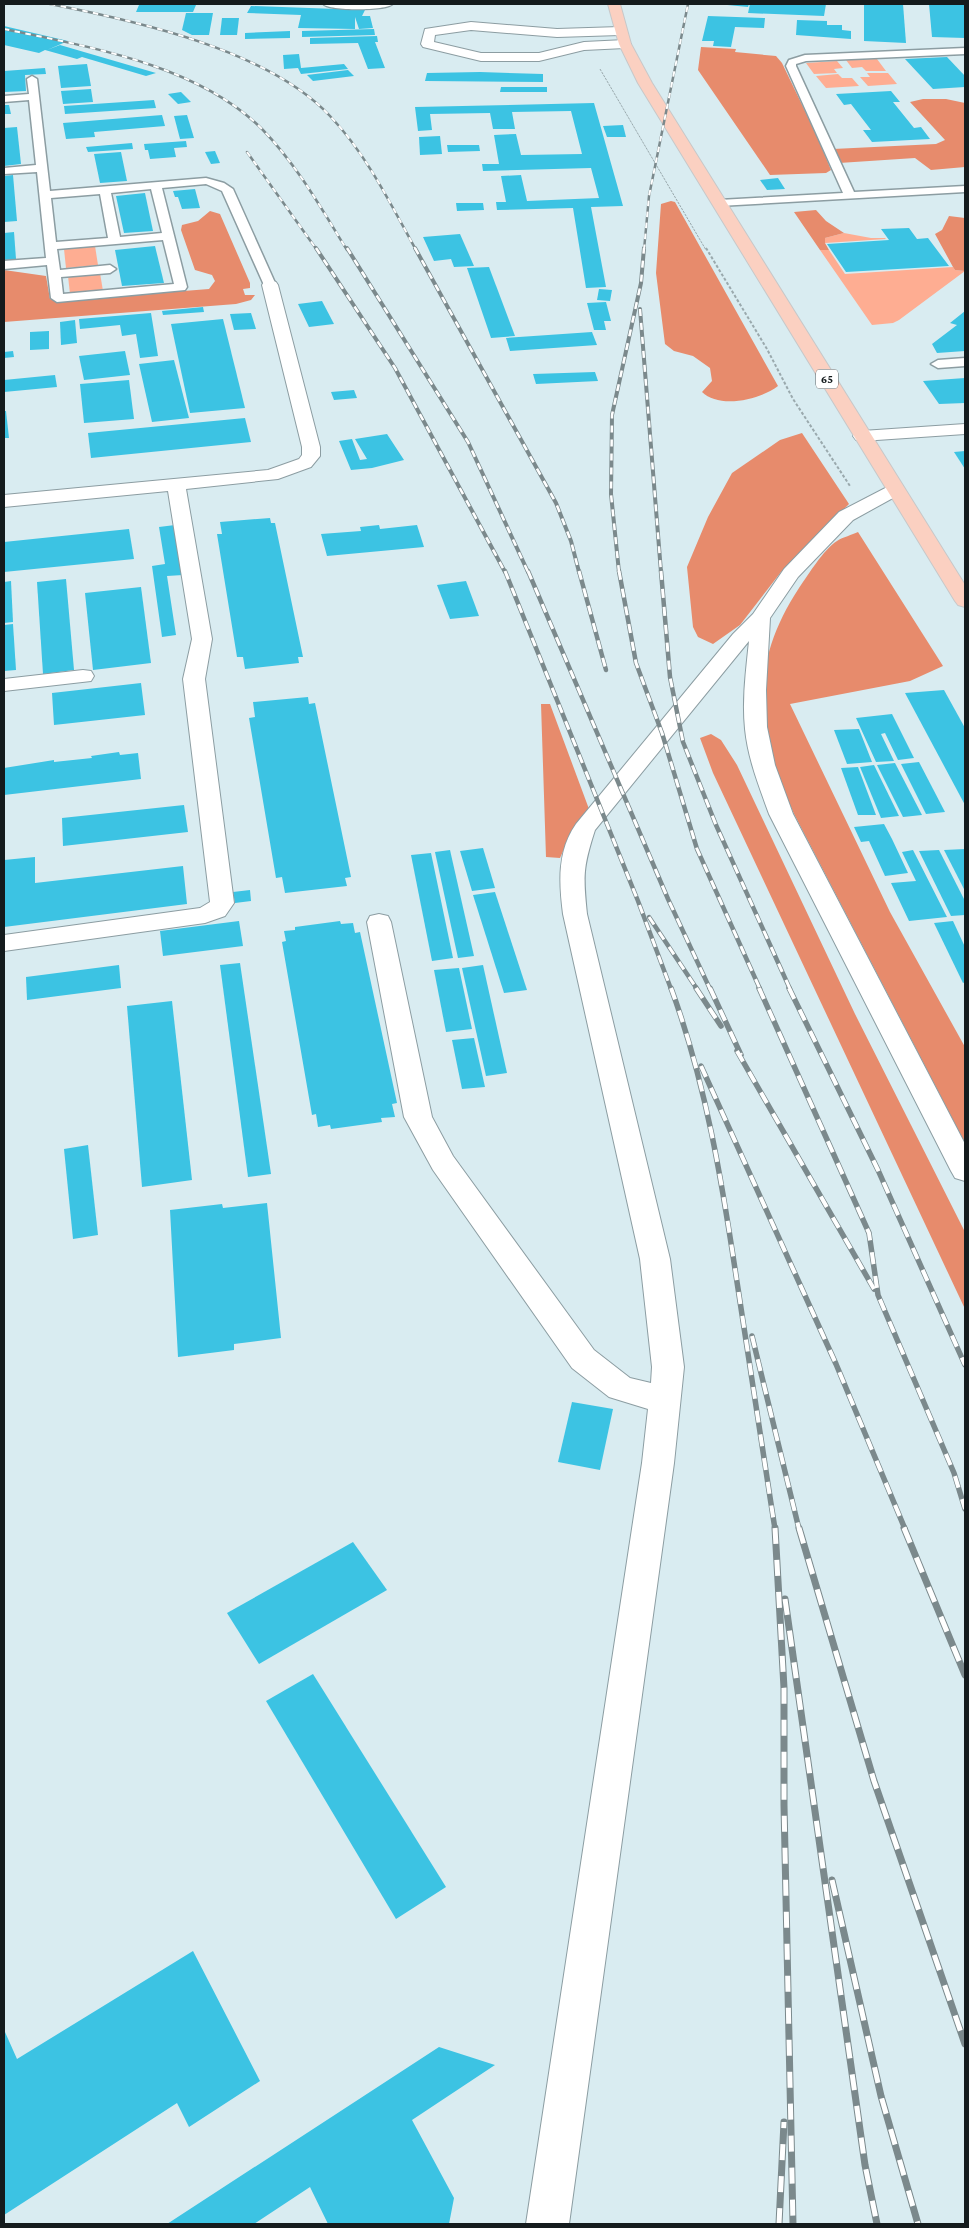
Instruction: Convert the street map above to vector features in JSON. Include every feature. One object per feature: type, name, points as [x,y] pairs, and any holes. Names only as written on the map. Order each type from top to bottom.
[{"type":"main road","name":"65","points":[[614,4],[622,38],[645,83],[965,601]]},
{"type":"street","points":[[329,4],[367,6],[387,4]]},
{"type":"street","points":[[471,26],[622,38],[539,57],[481,57],[426,44],[430,32],[471,26]]},
{"type":"street","points":[[4,500],[271,475],[305,463],[311,456],[311,447],[270,286]]},
{"type":"street","points":[[862,436],[965,429]]},
{"type":"street","points":[[4,943],[205,915],[216,910],[222,903],[194,679],[202,639],[176,484]]},
{"type":"street","points":[[547,2224],[657,1473],[668,1367],[655,1259],[575,914],[571,880],[572,860],[584,829],[740,638],[760,618],[791,573],[846,516],[895,489]]},
{"type":"street","points":[[760,618],[755,716],[761,756],[769,782],[786,822],[965,1171]]},
{"type":"street","points":[[4,684],[83,676]]},
{"type":"street","points":[[379,922],[418,1117],[443,1163],[584,1359],[620,1388],[664,1400]]},
{"type":"lane","points":[[850,195],[791,66],[792,62],[805,58],[965,51]]},
{"type":"lane","points":[[32,79],[57,298],[181,287],[156,186]]},
{"type":"lane","points":[[4,100],[34,98]]},
{"type":"lane","points":[[4,171],[42,168]]},
{"type":"lane","points":[[45,195],[206,181],[220,185],[227,189],[270,286]]},
{"type":"lane","points":[[719,204],[965,189]]},
{"type":"lane","points":[[105,190],[114,293]]},
{"type":"lane","points":[[54,274],[109,252],[168,236]]},
{"type":"lane","points":[[51,246],[109,252]]},
{"type":"lane","points":[[4,265],[53,261]]},
{"type":"lane","points":[[938,364],[965,362]]},
{"type":"path","points":[[598,65],[631,119],[655,165],[767,349],[794,399],[862,507]]},
{"type":"shaded area","points":[[701,47],[736,49],[735,52],[776,56],[782,63],[818,138],[831,170],[826,173],[770,175],[698,70]]},
{"type":"shaded area","points":[[877,59],[886,71],[866,71],[862,67],[852,68],[846,60]]},
{"type":"shaded area","points":[[837,61],[843,68],[834,69],[837,73],[814,74],[806,63]]},
{"type":"shaded area","points":[[867,73],[888,73],[897,84],[868,86],[860,77],[870,77]]},
{"type":"shaded area","points":[[838,74],[842,78],[852,78],[859,86],[826,88],[816,76]]},
{"type":"shaded area","points":[[923,99],[946,99],[965,103],[965,167],[931,170],[915,158],[839,163],[833,149],[936,144],[945,140],[910,102]]},
{"type":"shaded area","points":[[671,201],[675,202],[778,386],[770,391],[751,399],[740,401],[719,400],[709,397],[702,392],[712,381],[710,368],[693,356],[674,351],[665,344],[656,273],[661,204]]},
{"type":"shaded area","points":[[816,210],[826,221],[844,233],[825,238],[825,243],[829,250],[820,250],[794,212]]},
{"type":"shaded area","points":[[210,211],[220,214],[250,283],[250,288],[243,289],[245,295],[255,295],[251,300],[236,304],[4,322],[4,270],[46,276],[50,299],[57,301],[209,289],[215,281],[212,275],[195,270],[181,230],[182,225],[198,221]]},
{"type":"shaded area","points":[[949,216],[965,218],[965,271],[955,270],[935,234],[942,230]]},
{"type":"shaded area","points":[[844,233],[886,239],[825,243],[825,238]]},
{"type":"shaded area","points":[[95,246],[98,265],[66,268],[64,249]]},
{"type":"shaded area","points":[[820,250],[829,250],[845,274],[953,267],[955,270],[965,271],[899,320],[893,323],[872,325]]},
{"type":"shaded area","points":[[100,273],[103,291],[70,294],[68,276]]},
{"type":"shaded area","points":[[802,433],[849,504],[781,572],[740,625],[713,644],[698,637],[693,627],[687,567],[708,517],[732,473],[780,440]]},
{"type":"shaded area","points":[[858,532],[943,666],[910,681],[790,704],[890,912],[965,1047],[965,1143],[794,814],[781,784],[766,727],[763,700],[765,673],[771,645],[782,617],[799,588],[827,550],[839,540]]},
{"type":"shaded area","points":[[541,704],[550,704],[589,809],[572,831],[560,858],[546,857]]},
{"type":"shaded area","points":[[711,734],[721,740],[737,765],[855,1014],[965,1232],[965,1309],[713,773],[700,738]]},
{"type":"building","points":[[717,4],[749,4],[748,7]]},
{"type":"building","points":[[750,4],[826,4],[824,16],[748,13]]},
{"type":"building","points":[[864,4],[903,4],[906,43],[864,41]]},
{"type":"building","points":[[929,4],[965,4],[965,38],[932,37]]},
{"type":"building","points":[[139,5],[196,5],[193,12],[136,12]]},
{"type":"building","points":[[251,6],[365,10],[362,16],[370,16],[373,28],[359,29],[355,17],[355,29],[298,28],[301,15],[247,13]]},
{"type":"building","points":[[186,13],[213,13],[209,35],[192,35],[182,30]]},
{"type":"building","points":[[708,16],[765,18],[764,28],[735,27],[731,47],[713,46],[714,41],[702,41]]},
{"type":"building","points":[[222,18],[239,18],[237,35],[220,35]]},
{"type":"building","points":[[797,20],[827,21],[827,25],[842,25],[842,30],[851,31],[851,39],[796,35]]},
{"type":"building","points":[[4,26],[68,41],[47,50],[60,45],[156,73],[146,76],[82,57],[77,59],[45,50],[39,53],[4,45]]},
{"type":"building","points":[[374,29],[375,35],[302,37],[302,31]]},
{"type":"building","points":[[290,31],[290,38],[245,39],[245,33]]},
{"type":"building","points":[[377,36],[378,42],[375,42],[385,68],[368,69],[358,43],[310,44],[310,38]]},
{"type":"building","points":[[299,54],[301,68],[344,64],[348,69],[301,74],[298,68],[284,69],[283,55]]},
{"type":"building","points":[[947,57],[965,76],[965,87],[933,89],[905,59]]},
{"type":"building","points":[[87,64],[91,86],[61,88],[58,66]]},
{"type":"building","points":[[45,68],[46,74],[25,75],[26,91],[4,92],[4,71]]},
{"type":"building","points":[[348,70],[354,76],[313,81],[307,75]]},
{"type":"building","points":[[427,73],[543,74],[543,82],[425,81]]},
{"type":"building","points":[[501,87],[547,87],[547,92],[500,92]]},
{"type":"building","points":[[91,89],[93,102],[63,104],[61,91]]},
{"type":"building","points":[[891,91],[900,102],[893,102],[914,128],[921,127],[930,139],[872,142],[863,130],[871,130],[851,104],[844,105],[836,94]]},
{"type":"building","points":[[181,92],[191,102],[178,104],[168,94]]},
{"type":"building","points":[[154,100],[156,108],[65,114],[64,106]]},
{"type":"building","points":[[594,103],[623,206],[591,207],[606,287],[586,288],[573,208],[497,210],[496,202],[506,202],[501,176],[521,175],[527,201],[599,198],[591,168],[483,171],[482,164],[499,164],[494,135],[516,134],[521,155],[582,154],[571,111],[512,112],[515,129],[493,129],[490,113],[430,114],[432,130],[418,131],[415,107]]},
{"type":"building","points":[[4,105],[9,105],[11,114],[4,114]]},
{"type":"building","points":[[162,115],[165,126],[94,132],[95,137],[66,139],[63,123]]},
{"type":"building","points":[[187,115],[194,138],[180,139],[174,116]]},
{"type":"building","points":[[623,125],[626,137],[607,137],[603,126]]},
{"type":"building","points":[[17,127],[21,164],[4,166],[4,128]]},
{"type":"building","points":[[440,136],[442,154],[420,155],[419,137]]},
{"type":"building","points":[[186,141],[187,147],[174,148],[176,157],[150,159],[144,144]]},
{"type":"building","points":[[132,143],[133,149],[88,152],[86,147]]},
{"type":"building","points":[[447,145],[479,145],[480,151],[448,152]]},
{"type":"building","points":[[215,151],[220,163],[211,164],[205,152]]},
{"type":"building","points":[[121,152],[127,181],[100,183],[94,154]]},
{"type":"building","points":[[13,175],[17,221],[4,222],[4,176]]},
{"type":"building","points":[[778,178],[785,189],[767,190],[760,180]]},
{"type":"building","points":[[195,189],[200,208],[182,209],[178,197],[175,197],[173,191]]},
{"type":"building","points":[[145,193],[153,231],[124,233],[116,196]]},
{"type":"building","points":[[456,203],[483,203],[484,210],[457,211]]},
{"type":"building","points":[[909,228],[917,239],[928,238],[949,266],[846,272],[827,244],[889,240],[881,229]]},
{"type":"building","points":[[14,232],[16,259],[4,260],[4,233]]},
{"type":"building","points":[[460,234],[474,266],[454,267],[451,259],[434,261],[423,237]]},
{"type":"building","points":[[155,246],[164,283],[122,286],[115,250]]},
{"type":"building","points":[[489,267],[515,336],[491,338],[467,268]]},
{"type":"building","points":[[599,289],[612,290],[610,301],[597,300]]},
{"type":"building","points":[[322,301],[334,324],[309,327],[298,304]]},
{"type":"building","points":[[606,302],[611,321],[604,321],[606,330],[594,330],[587,303]]},
{"type":"building","points":[[203,307],[204,312],[163,315],[162,311]]},
{"type":"building","points":[[965,311],[965,351],[937,353],[932,344],[957,325],[950,323]]},
{"type":"building","points":[[151,313],[158,356],[140,358],[136,334],[122,336],[120,325],[80,329],[79,319]]},
{"type":"building","points":[[251,313],[256,329],[234,330],[230,314]]},
{"type":"building","points":[[223,319],[245,408],[190,413],[171,324]]},
{"type":"building","points":[[75,320],[77,343],[61,345],[60,322]]},
{"type":"building","points":[[49,331],[49,349],[30,350],[30,332]]},
{"type":"building","points":[[592,332],[597,345],[510,351],[506,338]]},
{"type":"building","points":[[13,351],[14,357],[4,358],[4,352]]},
{"type":"building","points":[[125,351],[130,375],[84,380],[79,356]]},
{"type":"building","points":[[174,360],[189,418],[152,422],[139,364]]},
{"type":"building","points":[[595,372],[598,381],[536,384],[533,374]]},
{"type":"building","points":[[55,375],[57,387],[4,392],[4,380]]},
{"type":"building","points":[[965,378],[965,403],[939,404],[923,381]]},
{"type":"building","points":[[129,380],[134,419],[84,423],[80,384]]},
{"type":"building","points":[[354,390],[357,398],[334,400],[331,392]]},
{"type":"building","points":[[4,411],[6,411],[9,438],[4,438]]},
{"type":"building","points":[[245,418],[251,442],[91,458],[88,433]]},
{"type":"building","points":[[387,434],[404,460],[372,468],[351,470],[339,441],[352,439],[360,460],[367,459],[355,439]]},
{"type":"building","points":[[965,451],[965,469],[954,452]]},
{"type":"building","points":[[270,518],[271,523],[275,523],[303,657],[298,657],[299,663],[245,669],[243,657],[237,657],[217,534],[222,534],[220,522]]},
{"type":"building","points":[[175,525],[183,575],[167,576],[176,635],[162,637],[152,566],[165,564],[159,527]]},
{"type":"building","points":[[379,525],[380,529],[417,525],[424,547],[327,556],[321,534],[361,531],[360,527]]},
{"type":"building","points":[[129,529],[134,559],[4,572],[4,542]]},
{"type":"building","points":[[66,579],[74,670],[43,674],[37,582]]},
{"type":"building","points":[[11,581],[13,622],[4,623],[4,582]]},
{"type":"building","points":[[466,581],[479,616],[450,619],[437,585]]},
{"type":"building","points":[[141,587],[151,663],[93,670],[85,593]]},
{"type":"building","points":[[13,624],[16,670],[4,671],[4,625]]},
{"type":"building","points":[[141,683],[145,715],[54,725],[52,693]]},
{"type":"building","points":[[944,690],[965,728],[965,805],[905,693]]},
{"type":"building","points":[[308,697],[309,704],[315,703],[351,877],[345,878],[347,886],[285,893],[282,877],[276,878],[249,718],[255,717],[253,702]]},
{"type":"building","points":[[892,714],[914,758],[898,760],[885,733],[881,734],[894,761],[876,762],[856,718]]},
{"type":"building","points":[[859,729],[872,762],[847,764],[834,730]]},
{"type":"building","points":[[119,752],[120,755],[138,753],[141,779],[4,795],[4,768],[54,760],[54,762],[92,758],[91,756]]},
{"type":"building","points":[[919,762],[945,812],[926,814],[901,764]]},
{"type":"building","points":[[895,763],[922,815],[903,817],[877,765]]},
{"type":"building","points":[[874,765],[899,816],[881,818],[860,767]]},
{"type":"building","points":[[858,767],[876,815],[858,815],[841,768]]},
{"type":"building","points":[[184,805],[188,832],[63,846],[62,818]]},
{"type":"building","points":[[884,824],[908,873],[885,876],[869,841],[861,842],[854,827]]},
{"type":"building","points":[[483,848],[495,888],[472,891],[460,851]]},
{"type":"building","points":[[965,849],[965,891],[944,850]]},
{"type":"building","points":[[450,850],[474,956],[458,958],[435,852]]},
{"type":"building","points":[[913,850],[947,917],[909,921],[891,883],[916,881],[902,852]]},
{"type":"building","points":[[939,850],[965,901],[965,915],[951,916],[919,851]]},
{"type":"building","points":[[431,853],[453,958],[432,961],[411,855]]},
{"type":"building","points":[[35,857],[35,883],[183,866],[187,904],[4,927],[4,860]]},
{"type":"building","points":[[250,890],[251,901],[235,903],[233,892]]},
{"type":"building","points":[[495,892],[527,990],[504,993],[473,895]]},
{"type":"building","points":[[239,921],[243,946],[163,956],[160,931]]},
{"type":"building","points":[[340,921],[341,924],[353,923],[355,933],[360,932],[397,1103],[392,1104],[395,1117],[381,1118],[382,1122],[331,1129],[330,1125],[318,1127],[316,1114],[312,1115],[282,942],[286,941],[284,931],[295,930],[295,927]]},
{"type":"building","points":[[953,921],[965,947],[965,982],[963,983],[934,923]]},
{"type":"building","points":[[240,963],[271,1174],[248,1177],[220,965]]},
{"type":"building","points":[[119,965],[121,988],[27,1000],[26,977]]},
{"type":"building","points":[[483,965],[507,1073],[486,1076],[462,968]]},
{"type":"building","points":[[459,968],[472,1029],[446,1032],[434,970]]},
{"type":"building","points":[[172,1001],[192,1180],[142,1187],[127,1006]]},
{"type":"building","points":[[474,1038],[485,1087],[462,1089],[452,1040]]},
{"type":"building","points":[[88,1145],[98,1235],[73,1239],[64,1149]]},
{"type":"building","points":[[267,1203],[281,1338],[234,1344],[234,1350],[178,1357],[170,1210],[222,1204],[223,1208]]},
{"type":"building","points":[[572,1402],[613,1409],[600,1470],[558,1462]]},
{"type":"building","points":[[353,1542],[387,1590],[259,1664],[227,1613]]},
{"type":"building","points":[[313,1674],[446,1887],[396,1919],[266,1701]]},
{"type":"building","points":[[193,1951],[260,2081],[189,2127],[177,2103],[4,2215],[4,2033],[17,2059]]},
{"type":"building","points":[[439,2047],[495,2065],[412,2120],[454,2198],[449,2224],[328,2224],[310,2187],[254,2224],[167,2224]]},
{"type":"railway","points":[[50,4],[122,19],[199,42],[237,56],[272,73],[304,93],[330,116],[367,163],[416,250]]},
{"type":"railway","points":[[644,250],[649,196],[688,4]]},
{"type":"railway","points":[[4,29],[72,43],[141,62],[175,74],[207,89],[236,107],[262,129],[286,157],[308,187],[347,250]]},
{"type":"railway","points":[[247,152],[317,250]]},
{"type":"railway","points":[[316,248],[395,368],[505,572]]},
{"type":"railway","points":[[347,248],[468,442],[528,572]]},
{"type":"railway","points":[[415,248],[556,503],[571,541],[579,572]]},
{"type":"railway","points":[[619,572],[611,494],[612,415],[641,283],[644,248]]},
{"type":"railway","points":[[640,309],[661,572]]},
{"type":"railway","points":[[505,571],[638,901],[671,989]]},
{"type":"railway","points":[[528,571],[668,899],[710,989]]},
{"type":"railway","points":[[579,571],[606,670]]},
{"type":"railway","points":[[619,571],[636,663],[662,733],[697,849],[760,989]]},
{"type":"railway","points":[[661,571],[670,677],[683,742],[716,825],[790,989]]},
{"type":"railway","points":[[649,917],[697,989]]},
{"type":"railway","points":[[671,988],[694,1060],[712,1133],[775,1529]]},
{"type":"railway","points":[[696,988],[721,1026]]},
{"type":"railway","points":[[710,988],[741,1055]]},
{"type":"railway","points":[[759,988],[869,1233],[878,1295],[954,1473],[965,1509]]},
{"type":"railway","points":[[789,988],[878,1170],[965,1365]]},
{"type":"railway","points":[[737,1051],[874,1289]]},
{"type":"railway","points":[[701,1066],[836,1364],[905,1529]]},
{"type":"railway","points":[[752,1336],[799,1529]]},
{"type":"railway","points":[[775,1528],[784,1688],[784,1805],[793,2224]]},
{"type":"railway","points":[[799,1528],[874,1781],[965,2044]]},
{"type":"railway","points":[[904,1528],[965,1675]]},
{"type":"railway","points":[[785,1599],[865,2165],[877,2224]]},
{"type":"railway","points":[[832,1880],[881,2096],[918,2224]]},
{"type":"railway","points":[[779,2224],[784,2122]]}]
